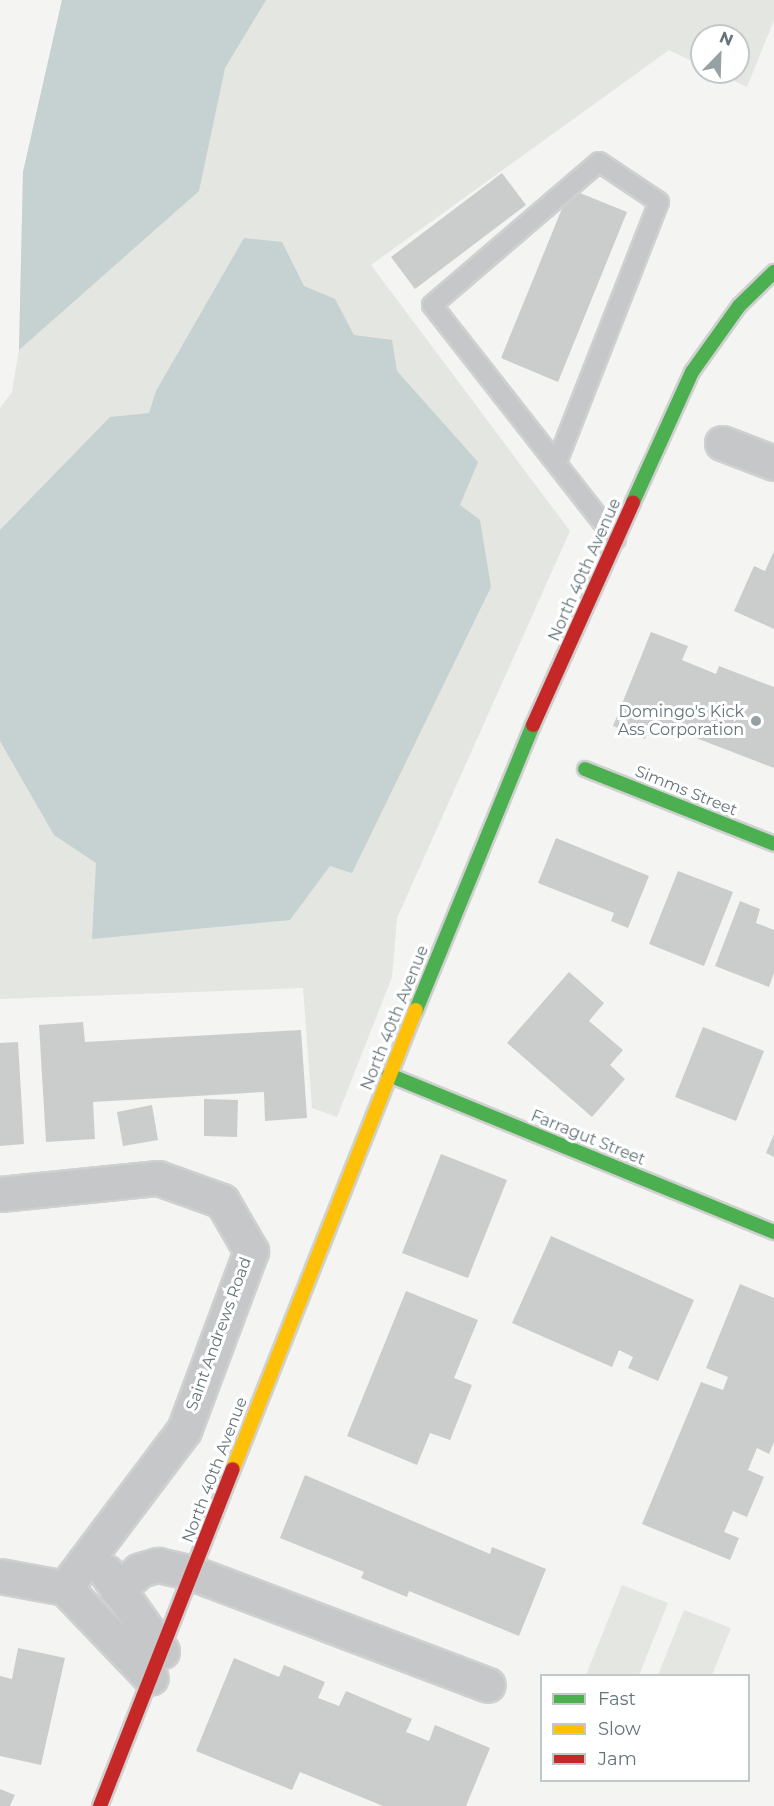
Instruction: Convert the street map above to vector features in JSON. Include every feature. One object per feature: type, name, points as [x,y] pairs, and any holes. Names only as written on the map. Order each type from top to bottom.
[{"type":"street","name":"North 40th Avenue","points":[[100,1806],[389,1075],[530,731],[692,372],[739,306],[774,272]]},
{"type":"street","points":[[723,443],[774,463]]},
{"type":"street","name":"Simms Street","points":[[585,769],[774,844]]},
{"type":"street","name":"Farragut Street","points":[[389,1075],[774,1232]]},
{"type":"street","name":"Saint Andrews Road","points":[[0,1194],[158,1178],[222,1201],[250,1251],[184,1430],[65,1588]]},
{"type":"street","points":[[94,1547],[156,1665]]},
{"type":"street","points":[[117,1590],[140,1570],[158,1565],[192,1572],[488,1685]]},
{"type":"street","points":[[0,1576],[65,1588],[156,1665]]},
{"type":"lane","points":[[557,462],[659,202],[599,162],[432,305],[616,540]]},
{"type":"shaded area","points":[[62,0],[774,0],[774,20],[750,80],[750,24],[690,24],[690,60],[669,50],[371,265],[570,531],[397,918],[392,977],[337,1117],[312,1108],[303,988],[0,999],[0,408],[12,392],[19,350],[23,172]]},
{"type":"shaded area","points":[[62,0],[266,0],[225,68],[199,191],[19,350],[23,172]]},
{"type":"shaded area","points":[[244,238],[282,242],[304,286],[335,299],[354,335],[392,340],[397,371],[478,462],[460,505],[480,520],[491,587],[352,873],[330,866],[290,920],[92,939],[96,863],[54,835],[0,741],[0,530],[110,417],[149,413],[156,391]]},
{"type":"shaded area","points":[[622,1585],[668,1603],[639,1674],[586,1674]]},
{"type":"shaded area","points":[[684,1610],[731,1628],[712,1674],[658,1674]]},
{"type":"building","points":[[502,173],[526,205],[415,289],[391,257]]},
{"type":"building","points":[[570,189],[627,212],[558,382],[501,358]]},
{"type":"building","points":[[774,551],[774,629],[734,611],[754,566],[765,571]]},
{"type":"building","points":[[651,632],[688,646],[682,660],[716,674],[719,666],[774,687],[774,768],[652,721],[645,739],[613,726]]},
{"type":"building","points":[[556,838],[649,876],[628,928],[611,921],[614,913],[538,883]]},
{"type":"building","points":[[678,871],[733,892],[704,966],[649,944]]},
{"type":"building","points":[[740,901],[760,909],[756,923],[774,930],[774,973],[769,987],[715,966]]},
{"type":"building","points":[[569,972],[604,1003],[589,1021],[623,1050],[610,1065],[625,1079],[592,1117],[507,1043]]},
{"type":"building","points":[[83,1022],[85,1042],[301,1030],[307,1118],[265,1121],[264,1092],[93,1102],[95,1139],[46,1142],[39,1025]]},
{"type":"building","points":[[703,1027],[764,1051],[736,1121],[675,1097]]},
{"type":"building","points":[[18,1042],[24,1144],[0,1146],[0,1043]]},
{"type":"building","points":[[204,1099],[238,1100],[237,1137],[204,1136]]},
{"type":"building","points":[[152,1105],[158,1140],[123,1146],[117,1112]]},
{"type":"building","points":[[774,1134],[774,1157],[766,1153]]},
{"type":"building","points":[[441,1154],[507,1180],[468,1278],[402,1253]]},
{"type":"building","points":[[551,1236],[694,1300],[658,1381],[628,1368],[633,1357],[619,1350],[612,1367],[512,1323]]},
{"type":"building","points":[[740,1284],[774,1298],[774,1442],[769,1454],[757,1448],[748,1470],[764,1477],[747,1517],[733,1511],[724,1532],[739,1538],[730,1560],[642,1524],[701,1382],[723,1390],[728,1377],[706,1368]]},
{"type":"building","points":[[406,1291],[478,1320],[454,1378],[472,1385],[450,1440],[430,1433],[417,1465],[347,1436]]},
{"type":"building","points":[[305,1475],[490,1554],[492,1547],[546,1569],[519,1636],[409,1591],[407,1597],[361,1578],[364,1572],[280,1538]]},
{"type":"building","points":[[18,1648],[65,1658],[41,1765],[0,1756],[0,1676],[12,1679]]},
{"type":"building","points":[[234,1658],[279,1677],[284,1665],[325,1682],[318,1698],[339,1706],[346,1691],[412,1719],[406,1732],[429,1741],[435,1725],[490,1748],[466,1806],[383,1806],[300,1772],[292,1790],[196,1751]]},
{"type":"building","points":[[0,1789],[15,1795],[10,1806],[0,1806]]},
{"type":"traffic: fast","points":[[633,502],[692,372],[739,306],[774,272]]},
{"type":"traffic: fast","points":[[416,1010],[533,725]]},
{"type":"traffic: fast","points":[[585,769],[774,844]]},
{"type":"traffic: fast","points":[[389,1075],[774,1232]]},
{"type":"traffic: slow","points":[[233,1469],[416,1010]]},
{"type":"traffic: jam","points":[[533,725],[633,502]]},
{"type":"traffic: jam","points":[[100,1806],[233,1469]]},
{"type":"place","name":"Domingo's Kick Ass Corporation","points":[[756,721]]}]
